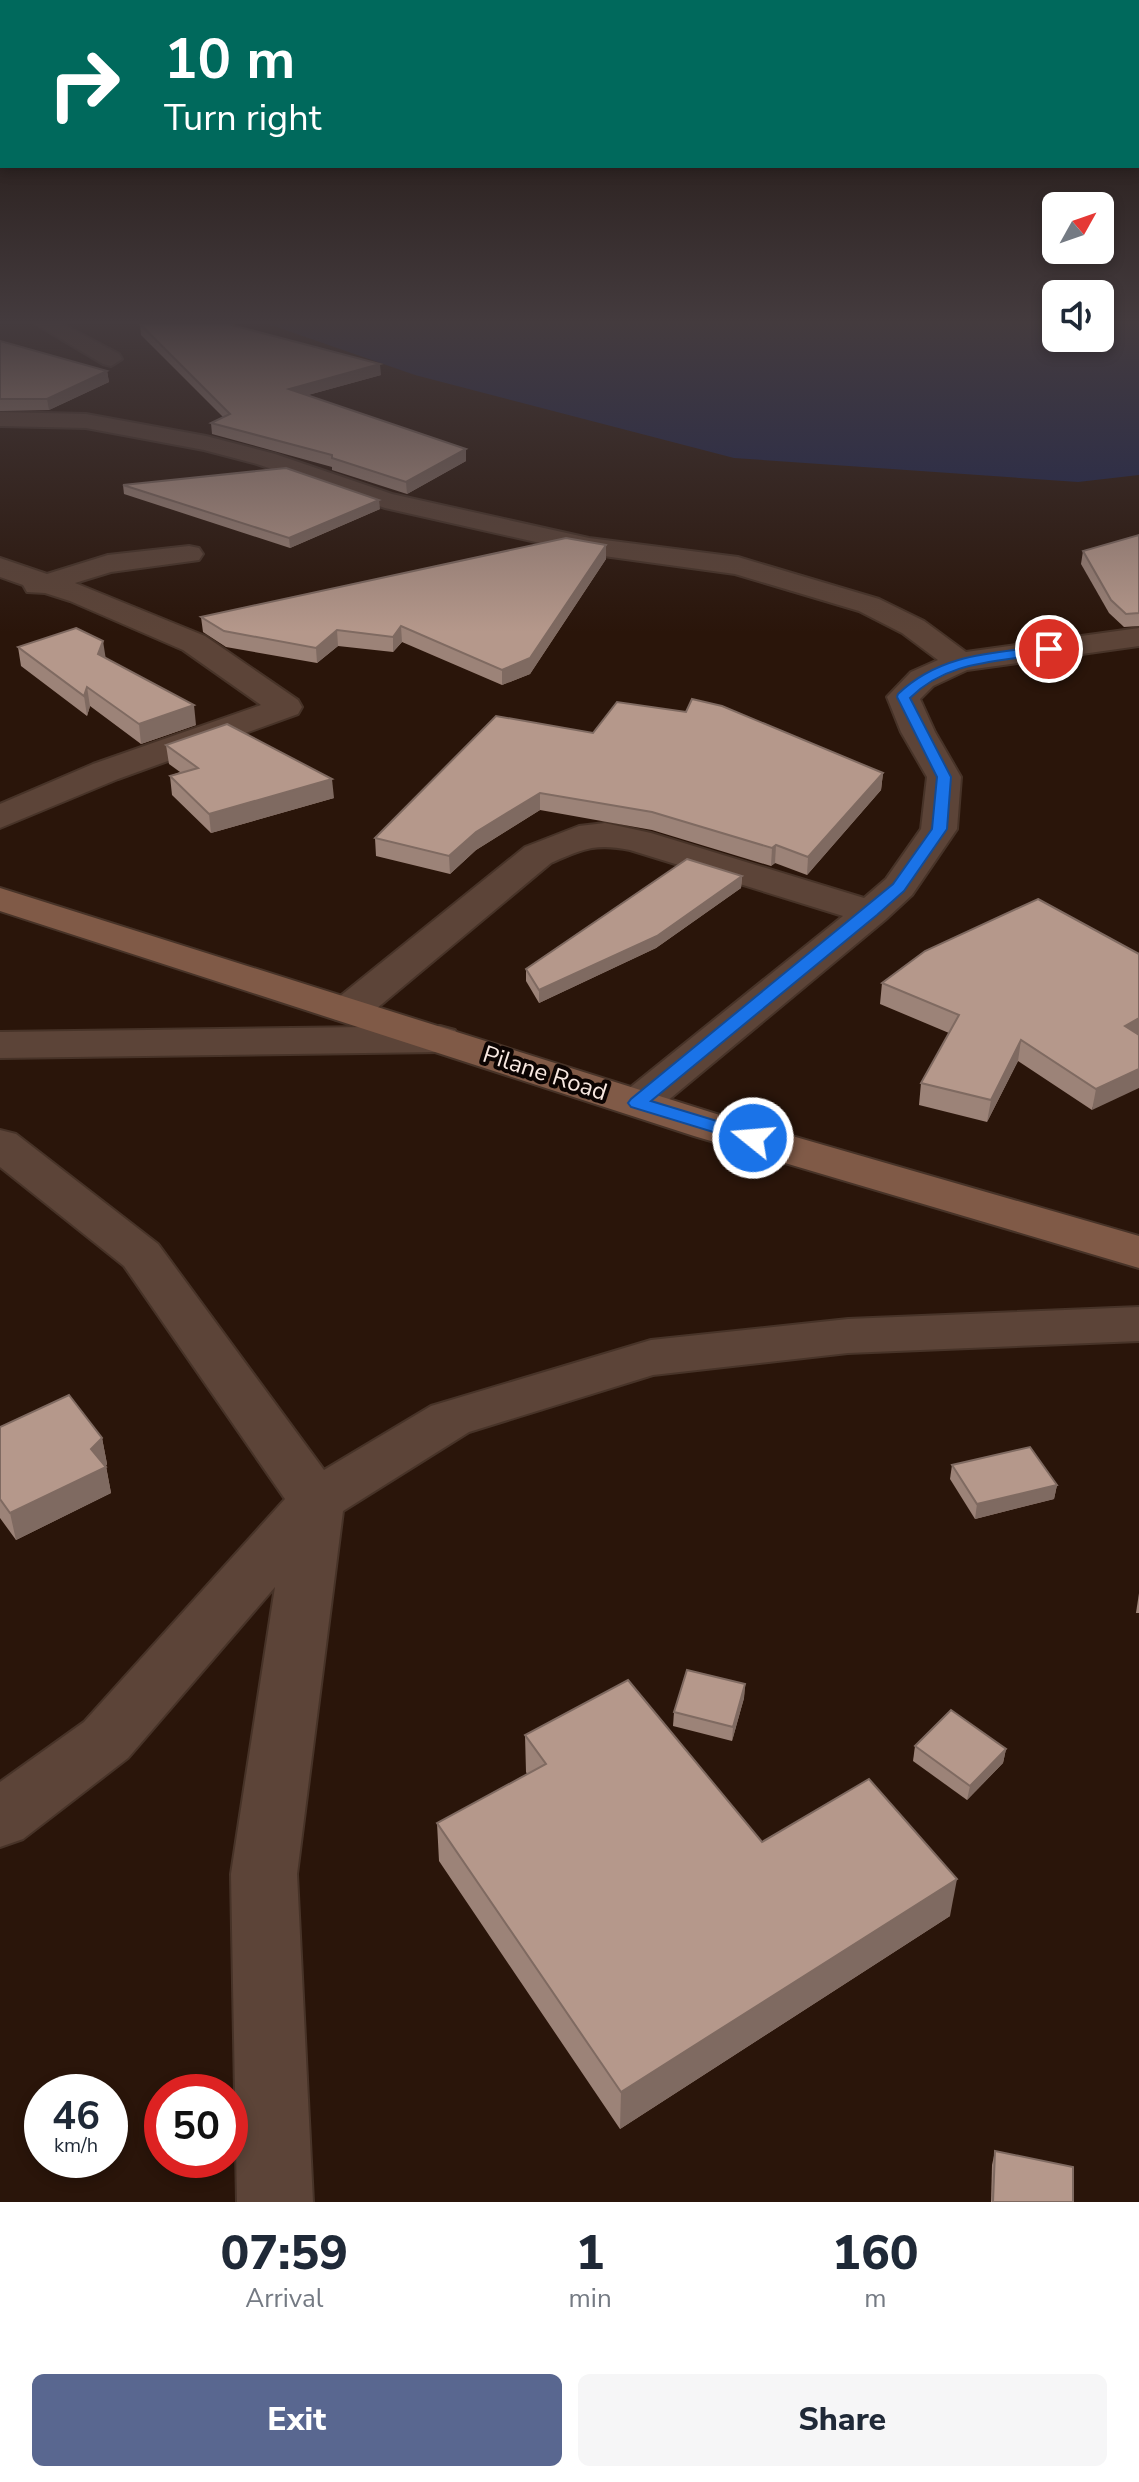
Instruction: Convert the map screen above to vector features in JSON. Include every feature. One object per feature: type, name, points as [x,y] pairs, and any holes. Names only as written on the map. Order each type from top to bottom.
[{"type":"main road","name":"Pilane Road","points":[[0,899],[638,1103],[998,1213],[1139,1252]]},
{"type":"street","points":[[117,427],[206,443],[266,459],[385,500],[589,546],[738,566],[869,605],[913,627],[960,662]]},
{"type":"street","points":[[0,596],[108,564],[189,554]]},
{"type":"street","points":[[0,567],[48,583],[194,643],[286,707],[127,762],[47,794],[0,817]]},
{"type":"street","points":[[638,1103],[899,887],[939,829],[944,777],[903,697],[922,679],[960,662],[1139,637]]},
{"type":"street","points":[[349,1010],[538,855],[579,837],[605,834],[638,841],[871,912]]},
{"type":"street","points":[[0,1045],[440,1039]]},
{"type":"street","points":[[0,1144],[141,1255],[316,1501],[264,1874],[275,2202]]},
{"type":"street","points":[[0,1819],[106,1740],[316,1501],[450,1419],[651,1358],[848,1336],[1139,1324]]},
{"type":"shaded area","points":[[614,427],[1139,427],[1139,475],[1078,482],[734,458]]},
{"type":"building","points":[[225,427],[400,427],[466,449],[406,482],[332,458],[332,455]]},
{"type":"building","points":[[286,468],[379,500],[289,538],[123,485]]},
{"type":"building","points":[[1139,535],[1139,613],[1126,614],[1111,600],[1083,551]]},
{"type":"building","points":[[566,538],[606,545],[530,658],[502,670],[401,626],[393,637],[337,630],[316,648],[224,631],[201,617]]},
{"type":"building","points":[[76,628],[103,641],[98,654],[194,705],[139,724],[87,687],[84,696],[18,647]]},
{"type":"building","points":[[692,699],[722,706],[883,773],[808,857],[776,845],[772,848],[652,812],[540,793],[476,832],[449,856],[375,838],[496,716],[593,733],[617,702],[686,712]]},
{"type":"building","points":[[227,724],[332,779],[209,814],[170,776],[198,768],[166,745]]},
{"type":"building","points":[[687,859],[742,876],[657,936],[539,990],[526,969]]},
{"type":"building","points":[[1038,899],[1139,954],[1139,1018],[1125,1026],[1139,1035],[1139,1069],[1096,1089],[1021,1040],[991,1100],[921,1083],[959,1015],[882,983],[925,951]]},
{"type":"building","points":[[69,1395],[102,1438],[91,1449],[106,1467],[10,1513],[0,1499],[0,1427]]},
{"type":"building","points":[[1030,1447],[1057,1485],[977,1504],[952,1465]]},
{"type":"building","points":[[687,1670],[745,1684],[733,1727],[674,1712]]},
{"type":"building","points":[[628,1680],[762,1842],[869,1779],[957,1879],[621,2092],[437,1823],[546,1764],[525,1735]]},
{"type":"building","points":[[951,1710],[1006,1749],[970,1786],[915,1746]]},
{"type":"building","points":[[995,2151],[1073,2167],[1073,2202],[993,2202]]},
{"type":"route","points":[[753,1138],[638,1103],[871,912],[899,887],[925,853],[939,829],[944,777],[918,732],[903,697],[922,679],[960,662],[1049,649]]}]
